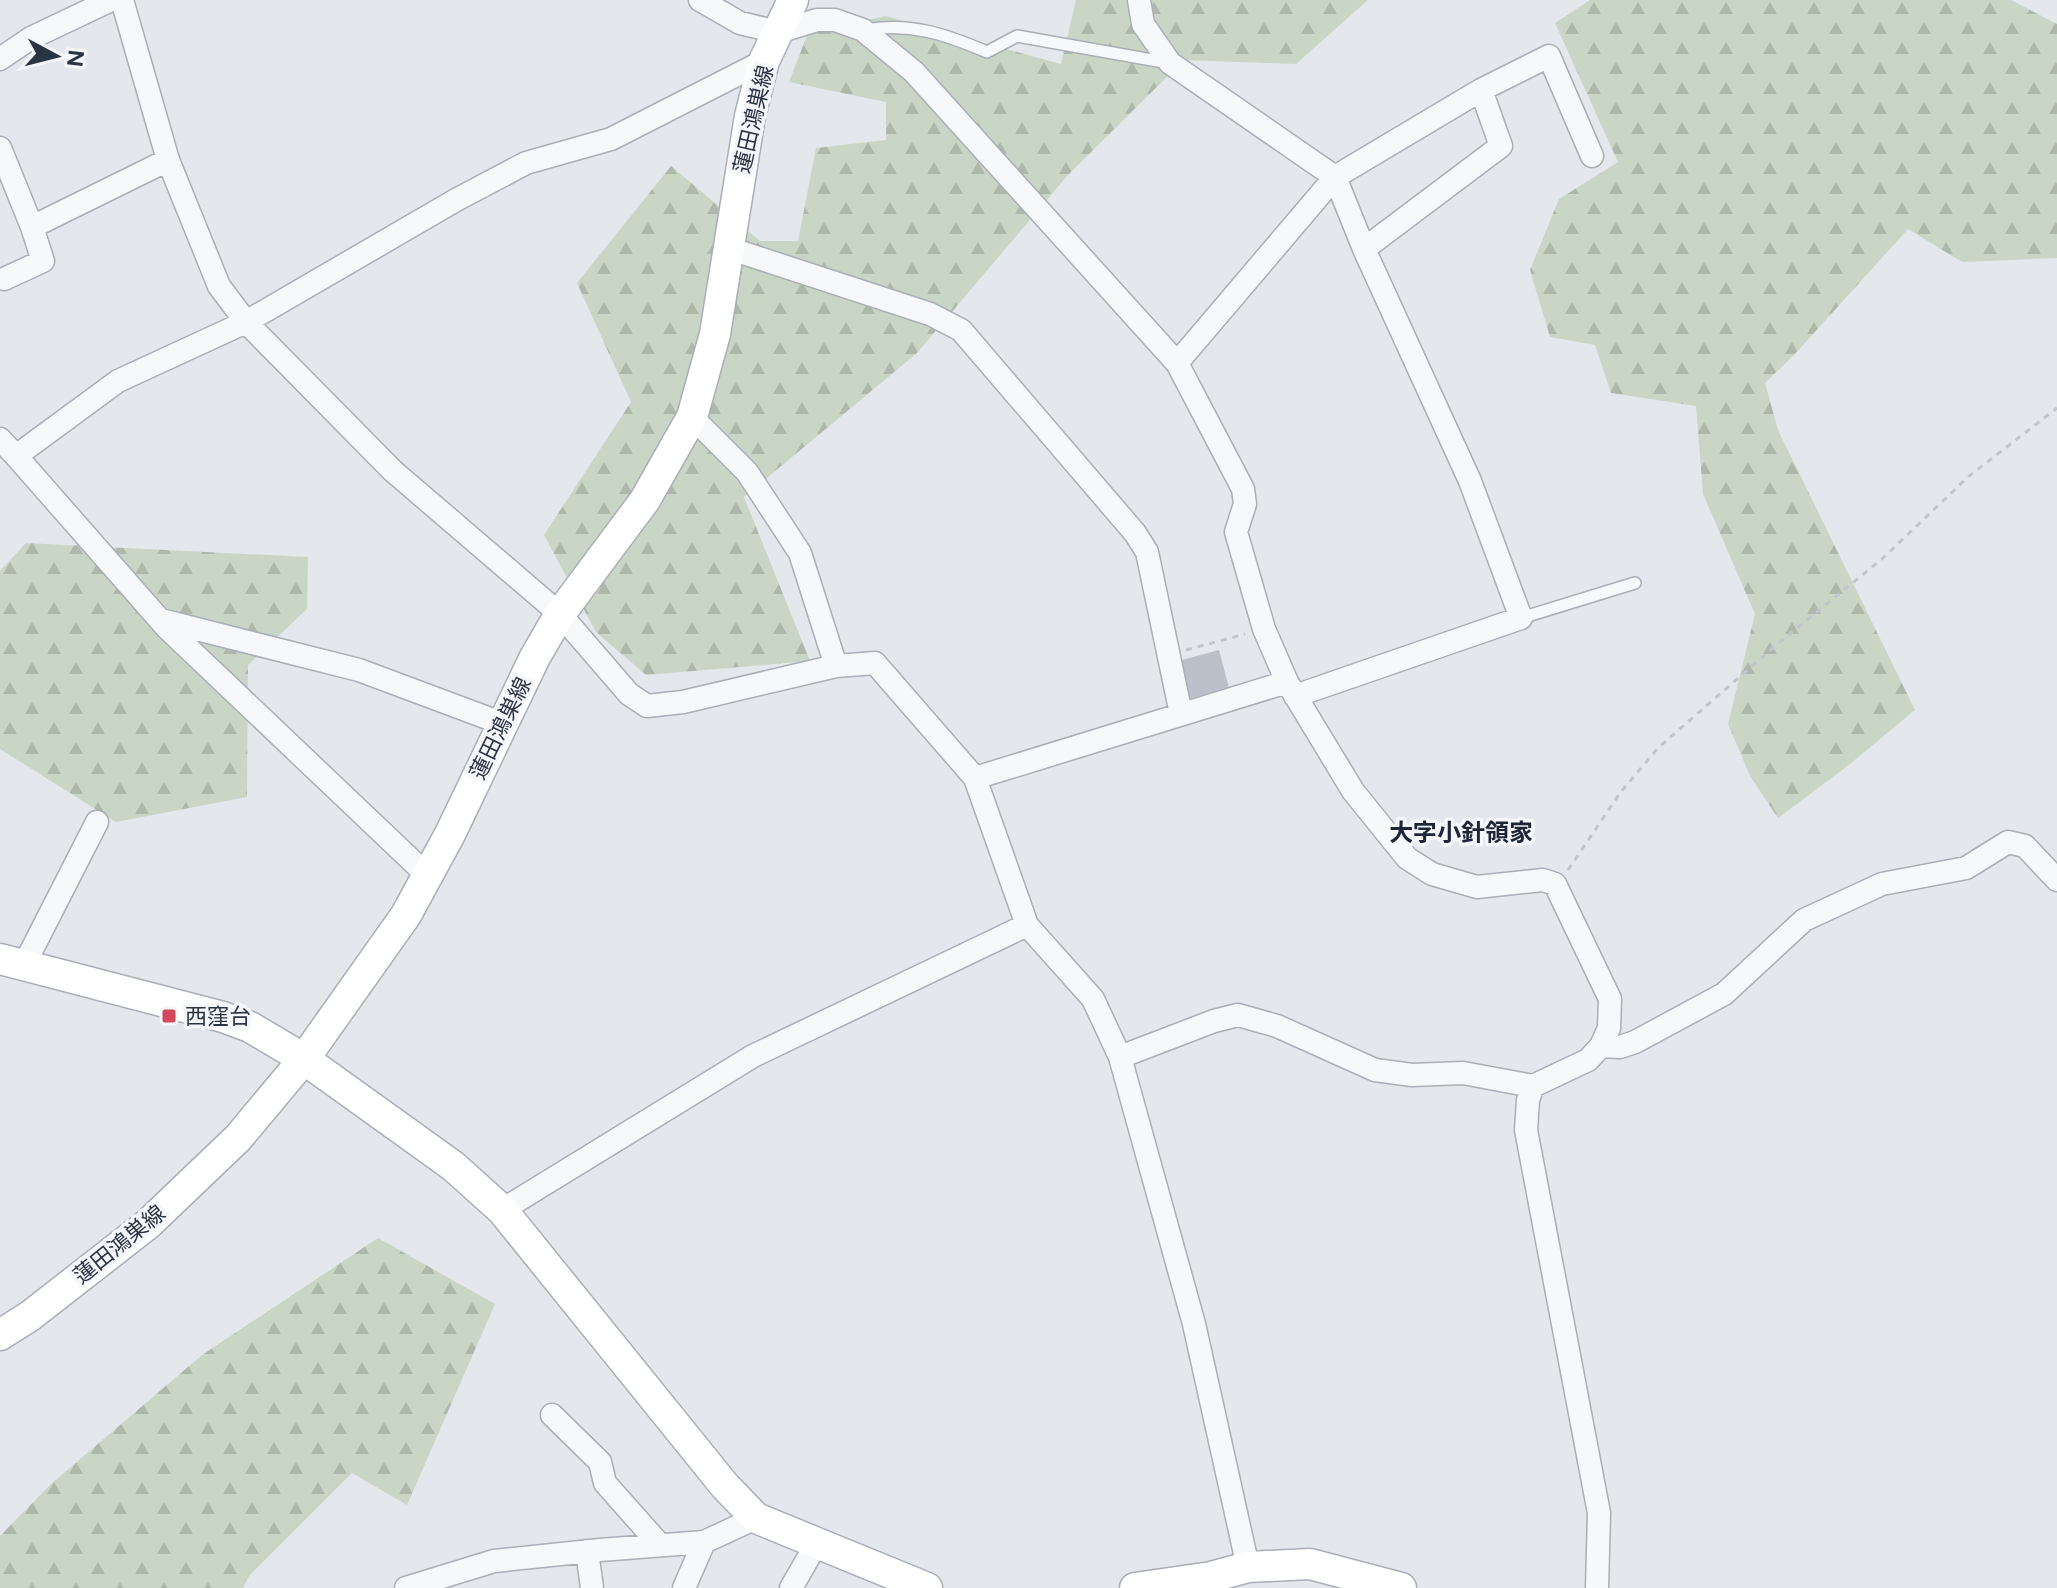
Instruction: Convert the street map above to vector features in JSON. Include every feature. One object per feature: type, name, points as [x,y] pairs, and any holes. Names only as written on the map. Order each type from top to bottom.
[{"type":"main road","name":"蓮田鴻巣線","points":[[0,1335],[30,1316],[148,1224],[238,1138],[304,1059],[377,958],[428,876],[501,723],[560,614],[645,500],[692,417],[715,334],[750,116],[764,61],[793,0]]},
{"type":"main road","points":[[11,963],[223,1017],[274,1039],[304,1059],[453,1166],[502,1210],[725,1486],[756,1518],[927,1588]]},
{"type":"main road","points":[[1135,1588],[1211,1582],[1248,1567],[1310,1564],[1401,1588]]},
{"type":"street","points":[[0,59],[31,38],[111,0]]},
{"type":"street","points":[[122,0],[168,160],[219,286],[246,322],[393,471],[560,614],[629,694],[647,706],[683,702],[836,666],[875,663],[975,778],[1027,925],[1093,999],[1120,1057],[1194,1324],[1248,1567]]},
{"type":"street","points":[[700,0],[740,23],[778,32],[817,20],[835,20],[863,30],[914,72],[1177,363],[1243,489],[1245,504],[1236,532],[1264,629],[1291,689],[1353,791],[1407,858],[1432,874],[1477,887],[1543,880],[1555,884],[1610,999],[1609,1028],[1601,1046],[1588,1060],[1533,1086],[1463,1073],[1412,1075],[1375,1070],[1277,1026],[1238,1015],[1120,1057]]},
{"type":"street","points":[[975,778],[1181,714],[1291,689],[1521,618],[1470,481],[1364,249],[1335,177],[1170,63],[1143,24],[1139,0]]},
{"type":"street","points":[[1177,363],[1335,177],[1481,90],[1549,56],[1592,156]]},
{"type":"street","points":[[16,456],[118,381],[246,322],[526,163],[611,139],[764,61]]},
{"type":"street","points":[[1364,249],[1501,146],[1481,90]]},
{"type":"street","points":[[0,148],[43,261],[4,279]]},
{"type":"street","points":[[32,227],[168,160]]},
{"type":"street","points":[[728,248],[930,314],[961,330],[1135,533],[1147,552],[1181,714]]},
{"type":"street","points":[[692,417],[747,472],[800,553],[836,666]]},
{"type":"street","points":[[0,439],[160,620],[428,876]]},
{"type":"street","points":[[160,620],[359,670],[501,723]]},
{"type":"street","points":[[11,963],[97,822]]},
{"type":"street","points":[[1601,1046],[1620,1047],[1635,1042],[1724,994],[1804,920],[1882,884],[1966,868],[2008,842],[2025,846],[2057,880]]},
{"type":"street","points":[[502,1210],[753,1056],[1027,925]]},
{"type":"street","points":[[1533,1086],[1528,1100],[1526,1130],[1599,1513],[1597,1588]]},
{"type":"street","points":[[552,1415],[600,1462],[605,1483],[660,1545]]},
{"type":"street","points":[[406,1588],[494,1561],[704,1542],[756,1518]]},
{"type":"street","points":[[791,1588],[818,1541]]},
{"type":"street","points":[[684,1588],[704,1542]]},
{"type":"street","points":[[587,1551],[592,1588]]},
{"type":"lane","points":[[863,30],[889,25],[944,33],[987,52],[1017,36],[1170,63]]},
{"type":"lane","points":[[1521,618],[1635,583]]},
{"type":"path","points":[[1555,884],[1575,862],[1620,793],[1658,748],[1775,646],[1882,559],[1968,477],[2057,408]]},
{"type":"path","points":[[1168,654],[1264,629]]},
{"type":"green space","points":[[1076,0],[1368,0],[1296,64],[1184,60],[1068,175],[917,353],[744,497],[810,661],[646,675],[596,632],[544,535],[631,402],[577,283],[671,166],[760,241],[798,241],[816,148],[886,140],[886,102],[789,82],[808,33],[886,16],[1061,64]]},
{"type":"green space","points":[[1590,0],[2011,0],[2057,24],[2057,258],[1962,262],[1908,229],[1765,383],[1778,430],[1915,710],[1778,818],[1750,776],[1728,724],[1755,614],[1703,494],[1696,406],[1611,393],[1595,345],[1550,337],[1530,270],[1559,199],[1618,162],[1555,23]]},
{"type":"green space","points":[[26,543],[308,557],[307,609],[248,665],[247,797],[116,822],[0,749],[0,571]]},
{"type":"green space","points":[[378,1238],[495,1304],[407,1505],[352,1473],[249,1576],[243,1588],[0,1588],[0,1536],[51,1484],[202,1355]]},
{"type":"building","points":[[1219,650],[1229,688],[1188,699],[1178,661]]},
{"type":"place","name":"西窪台","points":[[169,1016]]},
{"type":"district","name":"大字小針領家","points":[[1461,833]]}]
